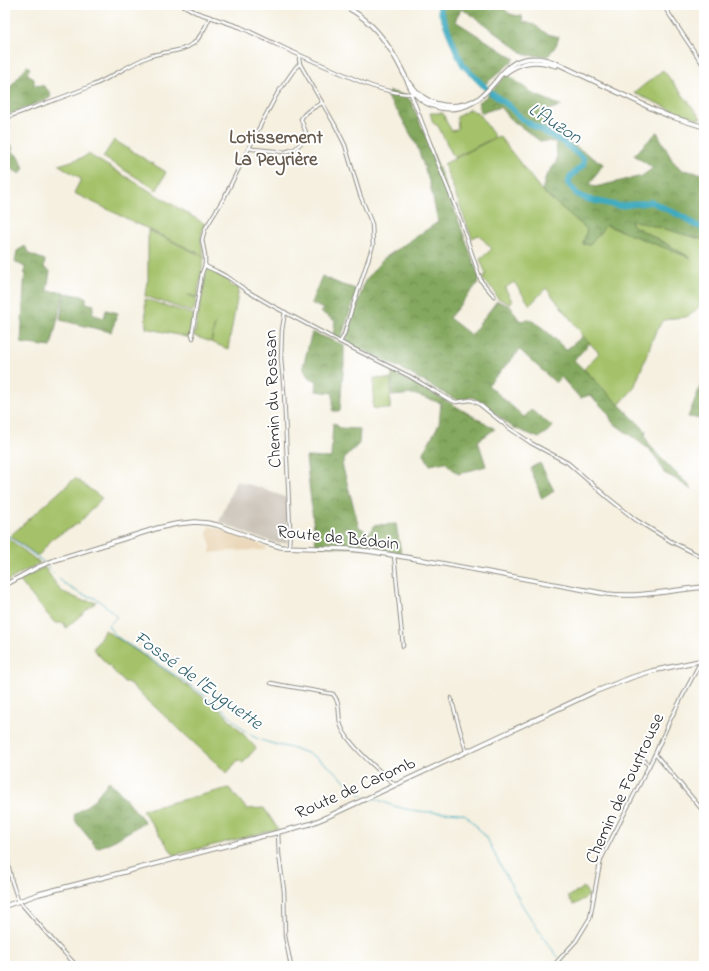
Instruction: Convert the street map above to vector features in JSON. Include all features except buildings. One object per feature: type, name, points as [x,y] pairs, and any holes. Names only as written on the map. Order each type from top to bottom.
[{"type":"main road","points":[[342,5],[363,17],[379,34],[393,53],[413,92],[430,105],[446,109],[464,107],[484,94],[508,68],[517,62],[534,58],[558,64],[668,116],[704,127]]},
{"type":"main road","points":[[413,92],[441,105],[463,104],[479,98]]},
{"type":"main road","name":"Route de Bédoin","points":[[5,585],[50,562],[158,528],[195,522],[217,525],[269,544],[289,548],[349,548],[597,593],[633,595],[704,587]]},
{"type":"main road","name":"Route de Caromb","points":[[5,906],[18,900],[46,892],[310,824],[607,686],[652,671],[703,661]]},
{"type":"street","points":[[183,5],[195,12],[240,27],[300,56],[372,86],[407,94],[413,92],[444,179],[461,221],[481,281],[494,296]]},
{"type":"street","points":[[663,5],[704,66]]},
{"type":"street","points":[[5,118],[91,86],[148,57],[162,52],[188,47],[195,42],[210,17]]},
{"type":"street","points":[[300,56],[300,64],[345,145],[360,195],[372,224],[373,245],[344,335],[340,342]]},
{"type":"street","points":[[193,338],[192,334],[202,273],[205,264],[202,240],[203,234],[208,223],[224,198],[277,94],[296,67],[300,64]]},
{"type":"street","points":[[249,148],[286,152],[295,149],[306,136],[302,120],[303,116],[322,103]]},
{"type":"street","points":[[205,264],[207,267],[227,277],[247,291],[285,312]]},
{"type":"street","name":"Chemin du Rossan","points":[[289,548],[290,528],[284,392],[281,359],[282,330],[285,312],[340,342],[409,376],[448,399],[456,402],[471,400],[478,403],[531,443],[568,463],[636,520],[672,542],[704,558]]},
{"type":"street","points":[[394,555],[403,646]]},
{"type":"street","name":"Chemin de Fourtrouse","points":[[553,966],[579,937],[590,918],[601,859],[655,754],[671,718],[703,661]]},
{"type":"street","points":[[271,683],[334,694],[339,703],[341,727],[348,738],[365,757],[395,785]]},
{"type":"street","points":[[451,698],[466,751]]},
{"type":"street","points":[[655,754],[704,812]]},
{"type":"street","points":[[637,756],[641,756],[649,766]]},
{"type":"street","points":[[278,832],[279,855],[284,891],[285,936],[292,966]]},
{"type":"street","points":[[5,849],[12,882],[18,900],[77,966]]},
{"type":"shaded area","points":[[236,481],[258,487],[287,498],[287,543],[277,543],[253,536],[219,522]]},
{"type":"shaded area","points":[[209,526],[227,531],[267,547],[266,550],[210,553],[211,546],[207,534]]},
{"type":"green space","points":[[455,5],[502,5],[510,14],[522,16],[523,22],[533,24],[547,34],[559,37],[555,47],[548,56],[526,55],[469,13],[461,9],[455,21],[515,59],[485,84],[466,65],[441,10],[442,7]]},
{"type":"green space","points":[[27,66],[30,68],[27,73],[34,79],[34,85],[44,86],[51,93],[50,98],[5,116],[5,94]]},
{"type":"green space","points":[[663,70],[701,118],[698,119],[668,108],[634,93]]},
{"type":"green space","points":[[507,74],[533,94],[562,106],[550,109],[547,120],[548,129],[603,164],[590,184],[595,187],[642,176],[653,168],[634,155],[657,132],[672,160],[682,170],[704,174],[704,240],[631,220],[632,225],[691,258],[606,225],[590,245],[583,244],[587,229],[542,191],[546,176],[556,163],[556,142],[540,141],[509,118],[500,107],[481,113],[478,102],[486,97]]},
{"type":"green space","points":[[389,91],[404,95],[411,101],[438,166],[479,277],[479,282],[449,318],[471,335],[497,301],[510,306],[519,320],[524,321],[527,319],[537,324],[548,332],[566,350],[583,336],[590,343],[574,360],[646,431],[645,437],[652,448],[688,484],[692,490],[664,473],[657,459],[649,449],[612,422],[608,413],[590,395],[580,398],[561,377],[556,383],[520,350],[488,385],[524,417],[531,410],[553,427],[539,438],[512,427],[481,402],[472,397],[459,400],[453,398],[396,366],[370,353],[349,345],[345,341],[365,281],[383,259],[438,222],[430,184],[417,146],[400,115],[387,97]]},
{"type":"green space","points":[[470,109],[479,114],[495,137],[454,158],[438,126],[433,123],[430,113],[443,113],[452,131],[458,129],[457,117]]},
{"type":"green space","points":[[7,118],[7,123],[10,126],[5,138],[5,119]]},
{"type":"green space","points":[[499,136],[542,191],[587,229],[583,244],[590,245],[605,225],[687,256],[632,225],[631,219],[704,240],[704,301],[693,313],[686,317],[662,321],[654,336],[634,388],[619,405],[584,369],[599,353],[583,336],[546,288],[530,305],[514,282],[505,288],[512,301],[510,304],[497,298],[494,290],[482,279],[486,274],[480,259],[492,249],[479,235],[472,238],[444,164]]},
{"type":"green space","points":[[5,138],[13,148],[11,151],[18,156],[24,168],[20,174],[5,165]]},
{"type":"green space","points":[[114,140],[166,172],[157,190],[103,157]]},
{"type":"green space","points":[[88,154],[205,224],[201,240],[204,256],[74,193],[81,179],[59,165],[84,157]]},
{"type":"green space","points":[[148,230],[204,257],[197,297],[188,295],[197,298],[194,310],[192,312],[145,296],[148,282]]},
{"type":"green space","points":[[25,246],[29,254],[45,260],[44,268],[50,271],[47,291],[64,292],[51,347],[21,343],[25,267],[15,262],[17,251]]},
{"type":"green space","points":[[210,269],[229,280],[231,286],[239,288],[228,349],[194,336],[207,270]]},
{"type":"green space","points":[[322,276],[357,291],[342,335],[339,339],[333,336],[335,321],[321,312],[323,309],[311,303]]},
{"type":"green space","points":[[65,293],[86,297],[86,303],[94,305],[92,314],[104,318],[106,310],[118,313],[111,332],[60,320]]},
{"type":"green space","points":[[145,299],[194,315],[190,335],[191,338],[146,328]]},
{"type":"green space","points":[[312,332],[344,345],[340,411],[333,411],[333,393],[316,391],[317,381],[308,377],[303,367]]},
{"type":"green space","points":[[392,372],[495,429],[478,441],[486,466],[458,474],[445,462],[430,465],[423,453],[439,424],[441,403],[413,394],[392,396]]},
{"type":"green space","points":[[704,377],[704,419],[688,417]]},
{"type":"green space","points":[[374,378],[391,379],[390,409],[373,408]]},
{"type":"green space","points":[[333,423],[340,428],[360,429],[359,444],[347,455],[342,464],[359,527],[369,533],[375,525],[396,524],[401,554],[369,548],[316,546],[306,457],[331,458]]},
{"type":"green space","points":[[540,463],[554,491],[542,499],[531,470],[532,467]]},
{"type":"green space","points":[[75,478],[102,498],[79,523],[53,538],[38,556],[10,536]]},
{"type":"green space","points":[[5,536],[40,563],[5,583]]},
{"type":"green space","points":[[44,567],[61,591],[81,600],[96,602],[66,628],[64,623],[55,623],[19,580]]},
{"type":"green space","points":[[105,630],[174,676],[223,712],[256,748],[243,763],[238,760],[227,773],[132,686],[127,682],[124,682],[93,649]]},
{"type":"green space","points":[[109,781],[145,822],[115,840],[97,848],[76,822],[74,815],[93,801]]},
{"type":"green space","points":[[229,788],[247,809],[264,808],[278,829],[174,855],[142,810]]},
{"type":"green space","points":[[584,887],[589,896],[574,905],[568,897]]},
{"type":"waterway","name":"L'Auzon","points":[[440,5],[440,10],[464,66],[489,91],[509,106],[523,120],[561,141],[584,159],[583,165],[571,176],[568,183],[577,194],[587,199],[619,206],[652,202],[685,218],[695,225],[704,228]]},
{"type":"waterway","name":"Fossé de l'Eyguette","points":[[5,534],[45,563]]},
{"type":"waterway","name":"Fossé de l'Eyguette","points":[[47,566],[59,579],[79,593],[95,598],[104,604],[117,617],[108,626],[115,635],[212,701],[247,733],[259,739],[307,753],[315,757],[330,767],[364,797]]},
{"type":"waterway","name":"Fossé de l'Eyguette","points":[[367,800],[375,798],[397,807],[412,810],[466,815],[487,838],[522,905],[558,957]]},
{"type":"waterway","name":"Fossé de l'Eyguette","points":[[561,959],[567,966]]},
{"type":"district","name":"Lotissement La Peyrière","points":[[276,147]]}]
